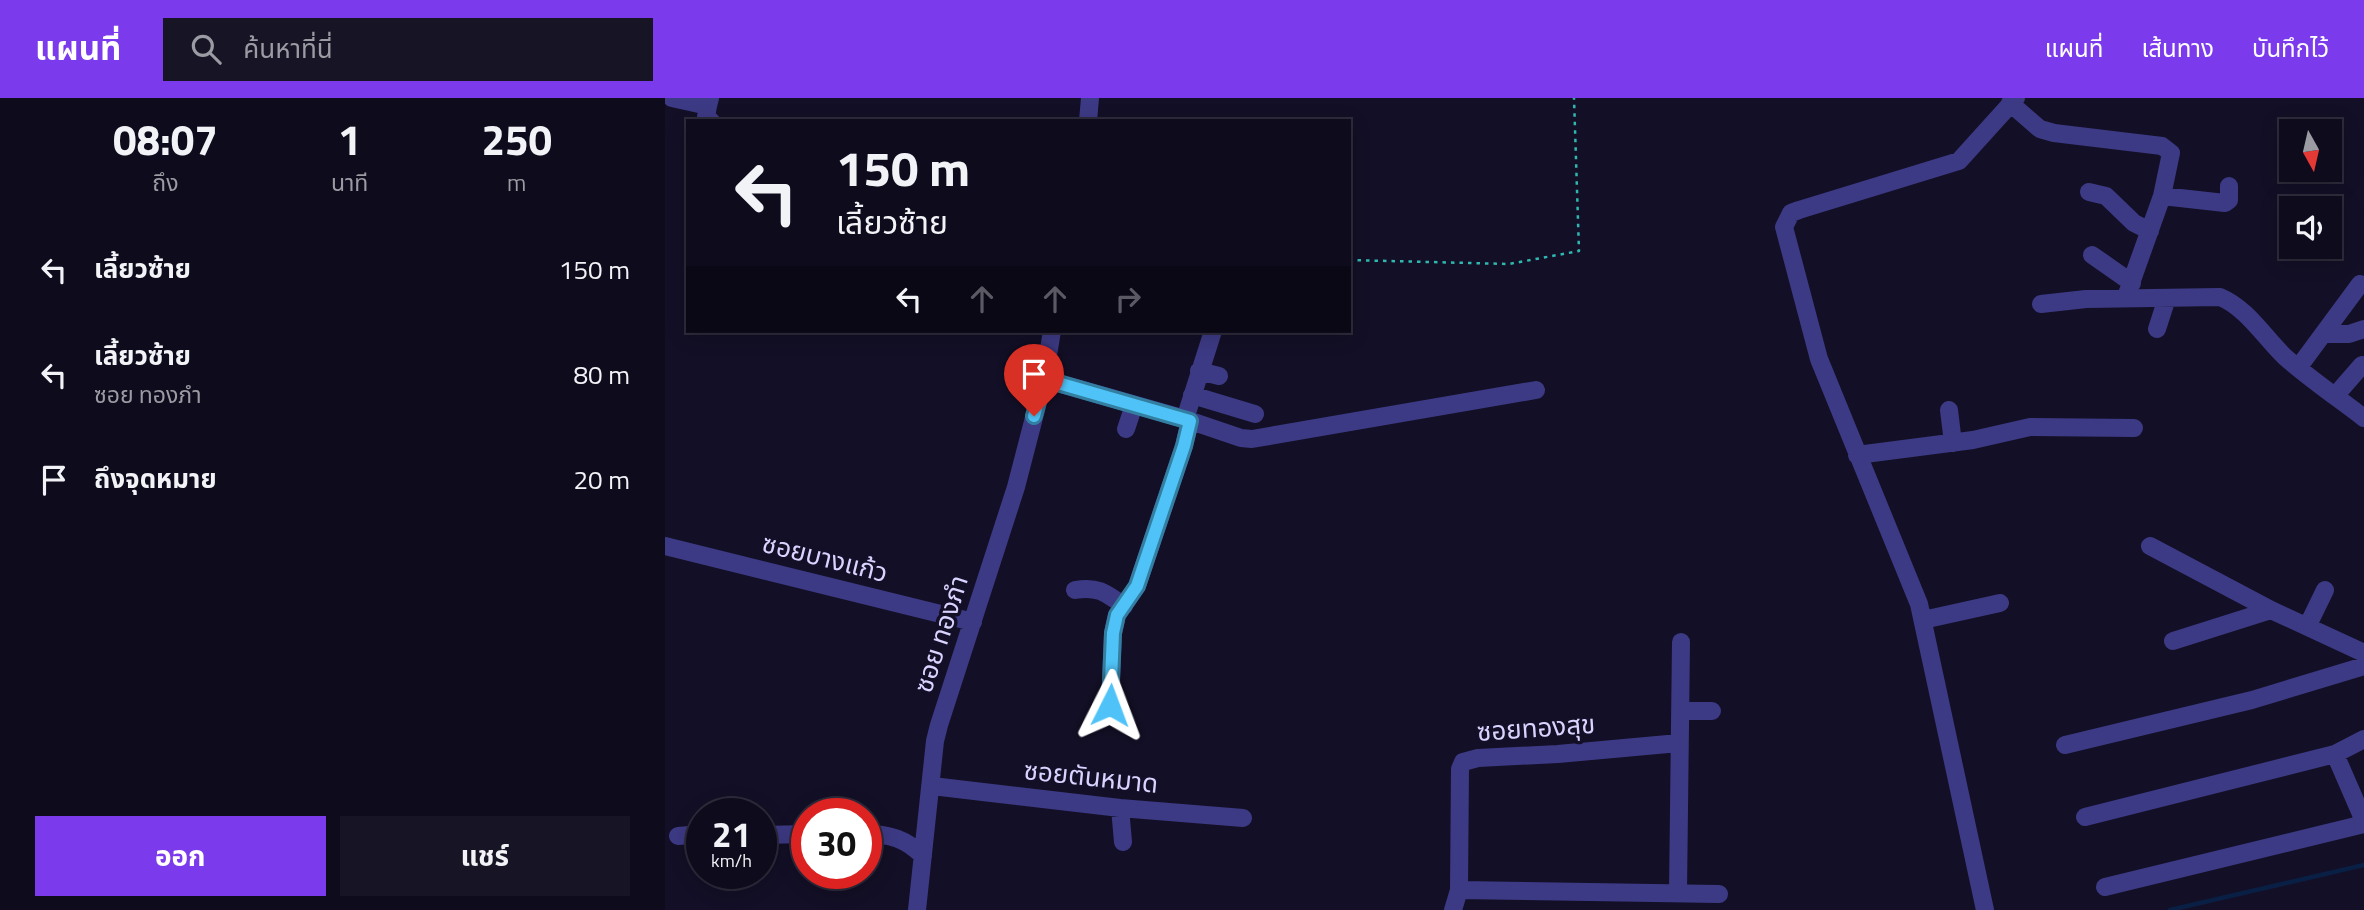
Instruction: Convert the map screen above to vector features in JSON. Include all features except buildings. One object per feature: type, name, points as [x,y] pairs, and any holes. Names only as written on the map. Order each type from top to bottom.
[{"type":"street","points":[[673,98],[710,108]]},
{"type":"street","points":[[1088,119],[1090,98]]},
{"type":"street","points":[[1985,910],[1923,620],[1909,574],[1857,455],[1817,350],[1784,227],[1790,214],[1799,210],[1959,161],[2013,101],[2040,129],[2169,149],[2172,159],[2162,196],[2129,290]]},
{"type":"street","points":[[2162,196],[2225,203],[2229,200],[2229,186]]},
{"type":"street","points":[[2089,192],[2106,196],[2134,223],[2150,231]]},
{"type":"street","points":[[2092,255],[2129,290]]},
{"type":"street","points":[[2298,368],[2360,284]]},
{"type":"street","points":[[2041,304],[2086,299],[2129,290],[2167,298],[2220,298],[2230,301],[2298,368],[2364,418]]},
{"type":"street","points":[[2157,329],[2167,298]]},
{"type":"street","points":[[2323,334],[2349,334],[2364,329]]},
{"type":"street","name":"ซอย ทองภํา","points":[[917,910],[935,741],[1016,487],[1044,379],[1052,333]]},
{"type":"street","points":[[1110,705],[1113,633],[1117,615],[1137,586],[1184,446],[1192,395],[1212,333]]},
{"type":"street","points":[[2335,396],[2362,365]]},
{"type":"street","points":[[1199,371],[1219,376]]},
{"type":"street","points":[[1044,379],[1187,420],[1241,439],[1536,390]]},
{"type":"street","points":[[1192,395],[1255,414]]},
{"type":"street","points":[[1126,429],[1134,405]]},
{"type":"street","points":[[1949,410],[1953,443]]},
{"type":"street","points":[[1857,455],[1953,443],[2030,427],[2134,428]]},
{"type":"street","name":"ซอยบางแก้ว","points":[[665,546],[973,622]]},
{"type":"street","points":[[2150,546],[2271,611],[2308,625],[2364,653]]},
{"type":"street","points":[[1075,590],[1091,587],[1124,606]]},
{"type":"street","points":[[2308,625],[2325,590]]},
{"type":"street","points":[[1923,620],[2000,603]]},
{"type":"street","points":[[2172,641],[2271,611]]},
{"type":"street","points":[[1678,893],[1681,642]]},
{"type":"street","points":[[2065,745],[2252,700],[2364,666]]},
{"type":"street","points":[[1681,711],[1712,711]]},
{"type":"street","points":[[2085,817],[2335,754],[2364,740]]},
{"type":"street","name":"ซอยทองสุข","points":[[1453,910],[1458,890],[1460,769],[1463,762],[1478,758],[1679,743]]},
{"type":"street","points":[[2105,887],[2364,823],[2335,754]]},
{"type":"street","name":"ซอยตันหมาด","points":[[932,786],[1120,808],[1243,818]]},
{"type":"street","points":[[1120,808],[1123,842]]},
{"type":"street","points":[[678,836],[686,835]]},
{"type":"street","points":[[882,835],[904,841],[923,856]]},
{"type":"street","points":[[1458,890],[1719,894]]},
{"type":"path","points":[[1351,260],[1509,264],[1579,251],[1574,98]]},
{"type":"waterway","points":[[2170,910],[2364,865]]},
{"type":"route","points":[[1034,416],[1044,379],[1190,421],[1137,586],[1117,615],[1113,633],[1110,705]]}]
